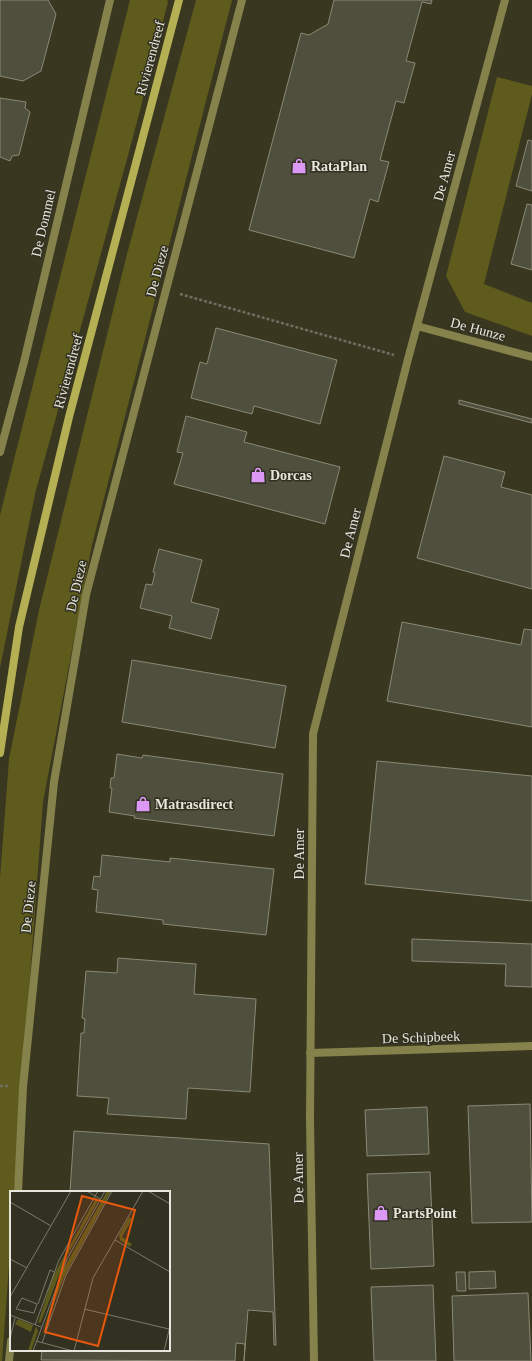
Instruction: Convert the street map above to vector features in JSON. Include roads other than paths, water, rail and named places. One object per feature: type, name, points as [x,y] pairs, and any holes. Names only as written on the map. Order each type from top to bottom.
[{"type":"main road","name":"Rivierendreef","points":[[0,753],[19,627],[69,417],[179,0]]},
{"type":"street","name":"De Dommel","points":[[0,452],[24,362],[110,0]]},
{"type":"street","name":"De Dieze","points":[[18,1191],[23,1087],[54,782],[86,595],[242,0]]},
{"type":"street","name":"De Amer","points":[[314,1361],[310,1120],[313,734],[408,359],[505,0]]},
{"type":"street","name":"De Hunze","points":[[417,326],[532,357]]},
{"type":"street","name":"De Schipbeek","points":[[310,1053],[532,1046]]},
{"type":"street","points":[[9,1361],[10,1351]]},
{"type":"place","name":"RataPlan","points":[[299,166]]},
{"type":"place","name":"Dorcas","points":[[258,475]]},
{"type":"place","name":"Matrasdirect","points":[[143,804]]},
{"type":"place","name":"PartsPoint","points":[[381,1213]]}]
